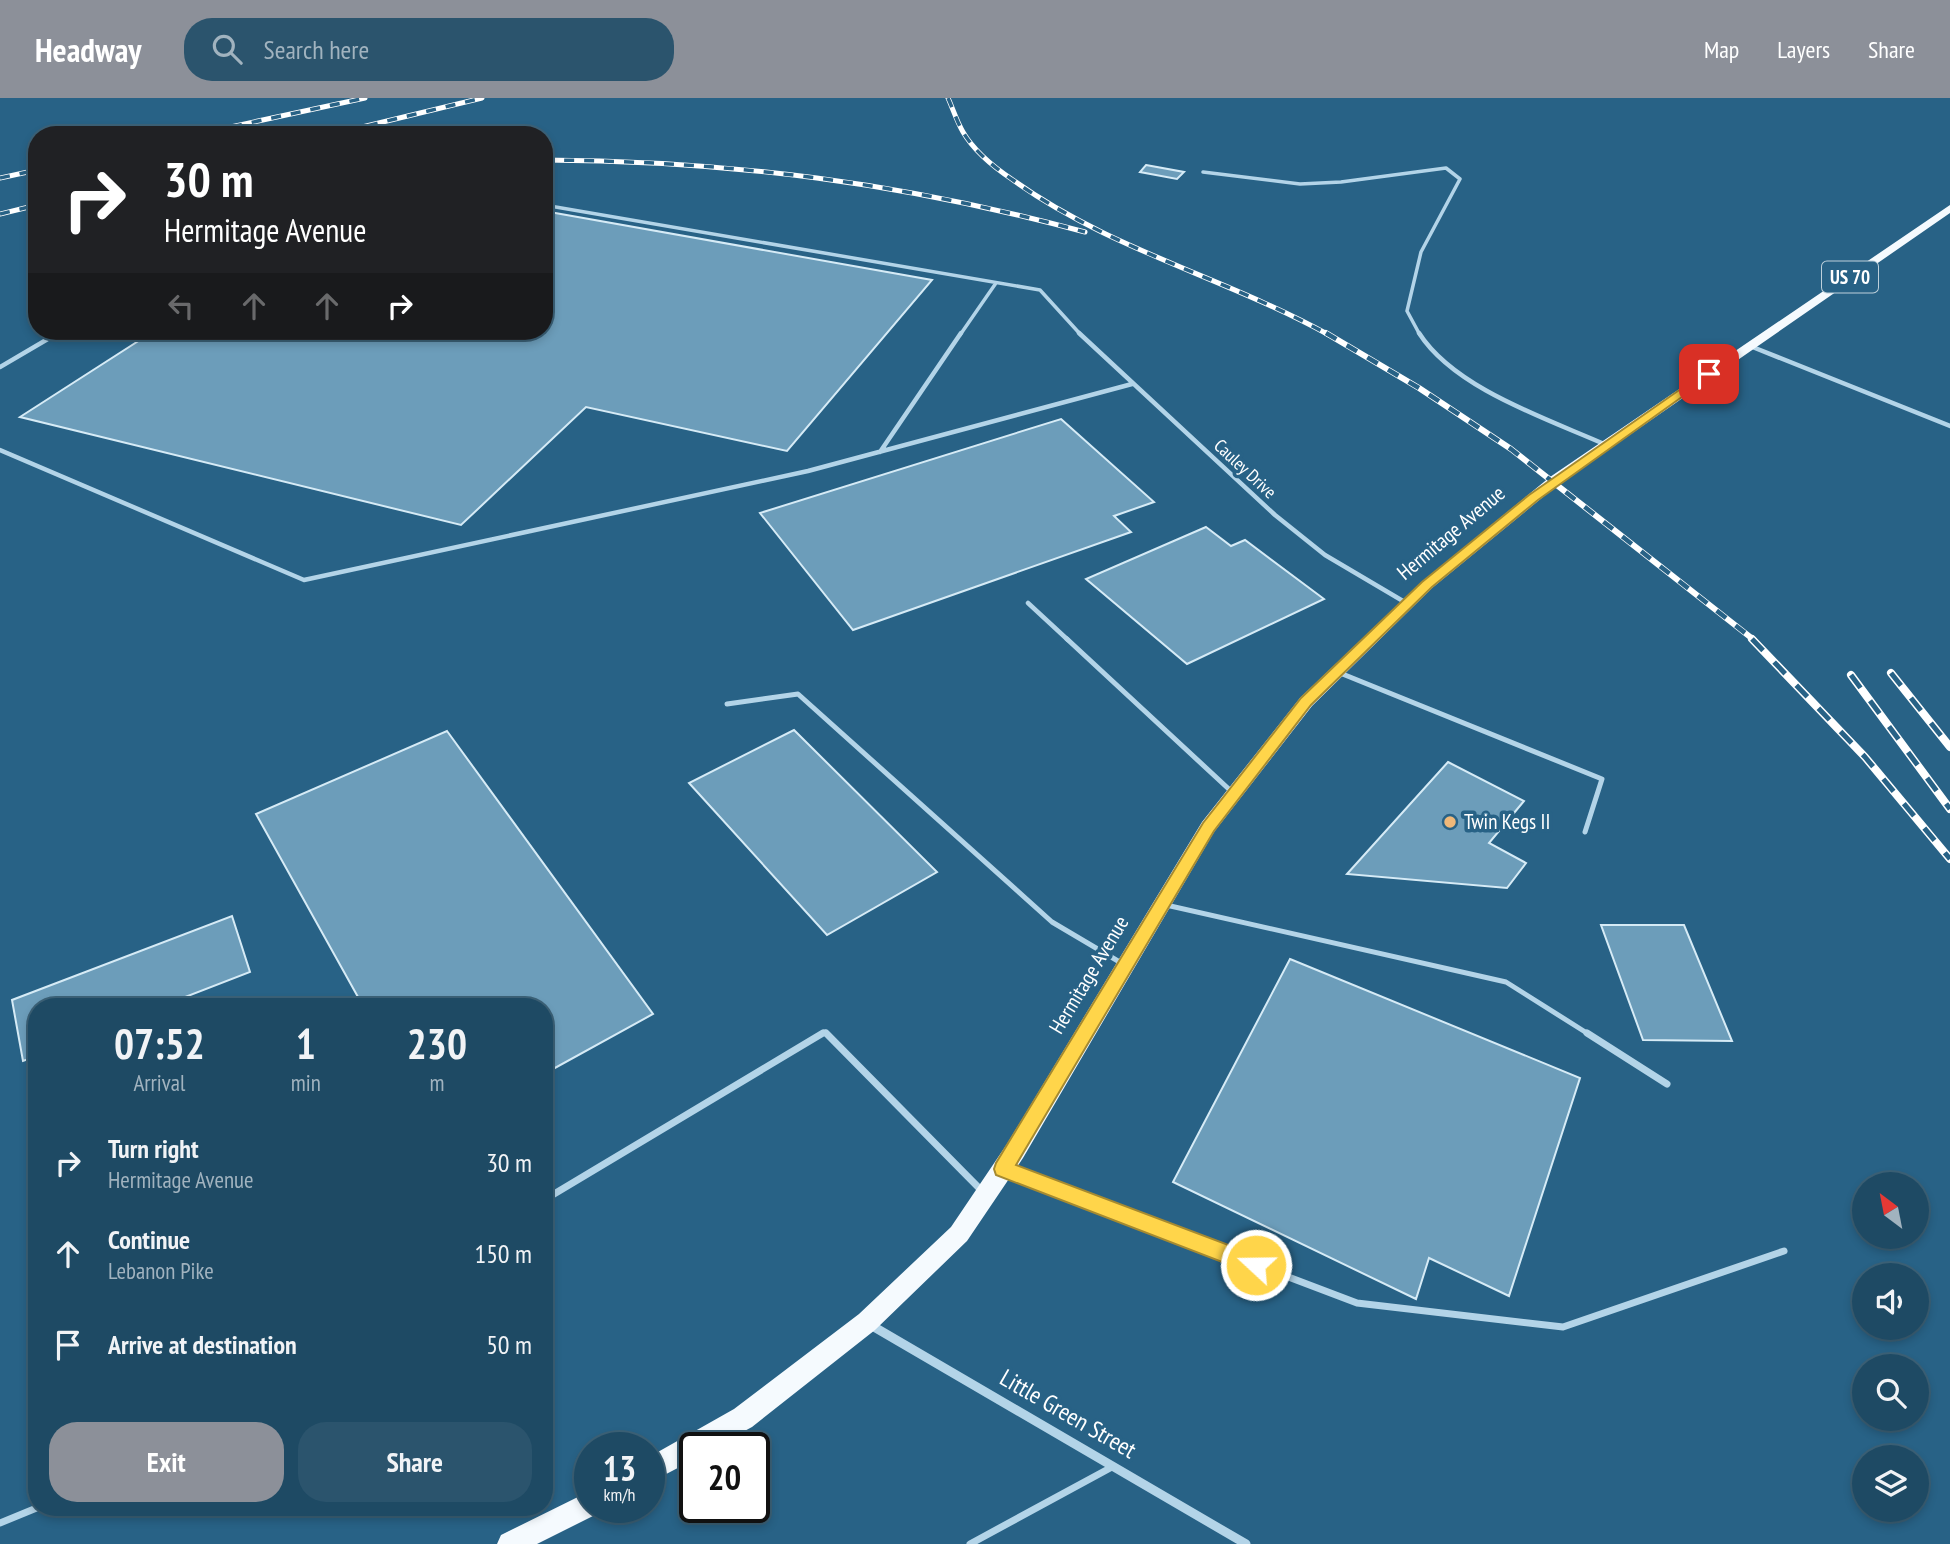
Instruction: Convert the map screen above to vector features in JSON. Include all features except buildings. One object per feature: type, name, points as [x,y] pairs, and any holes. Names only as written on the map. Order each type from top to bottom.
[{"type":"main road","name":"US 70","points":[[1606,445],[1950,208]]},
{"type":"main road","name":"Hermitage Avenue","points":[[665,1462],[743,1418],[867,1322],[959,1234],[1003,1169],[1209,827],[1306,702],[1427,584],[1555,480],[1606,445]]},
{"type":"main road","points":[[510,1544],[574,1512]]},
{"type":"street","name":"Little Green Street","points":[[867,1322],[1246,1544]]},
{"type":"lane","points":[[1203,172],[1300,184],[1340,183],[1446,168],[1460,179],[1420,252],[1407,311],[1418,331],[1430,351],[1492,395],[1606,445]]},
{"type":"lane","points":[[553,207],[1040,290],[1080,334]]},
{"type":"lane","points":[[880,452],[996,283]]},
{"type":"lane","name":"Cauley Drive","points":[[1080,334],[1285,523],[1325,555],[1408,604]]},
{"type":"lane","points":[[0,368],[47,340]]},
{"type":"lane","points":[[1749,346],[1950,426]]},
{"type":"lane","points":[[0,450],[304,580],[808,471],[1132,384]]},
{"type":"lane","points":[[1028,603],[1234,794]]},
{"type":"lane","points":[[1337,672],[1602,779],[1585,832]]},
{"type":"lane","points":[[727,704],[798,694],[1052,922],[1125,966]]},
{"type":"lane","points":[[1163,904],[1506,982],[1667,1084]]},
{"type":"lane","points":[[553,1195],[825,1032],[985,1195]]},
{"type":"lane","points":[[1003,1169],[1357,1303],[1563,1327],[1784,1251]]},
{"type":"lane","points":[[970,1544],[1115,1465]]},
{"type":"lane","points":[[0,1523],[28,1512]]},
{"type":"railway","points":[[235,126],[365,98]]},
{"type":"railway","points":[[366,126],[482,98]]},
{"type":"railway","points":[[948,98],[963,132],[979,152],[992,165],[1050,204],[1128,244],[1250,296],[1329,335]]},
{"type":"railway","points":[[553,160],[682,165],[817,178],[950,200],[1085,232]]},
{"type":"railway","points":[[0,178],[28,172]]},
{"type":"railway","points":[[0,214],[28,207]]},
{"type":"railway","points":[[1326,333],[1419,388],[1511,449],[1754,640]]},
{"type":"railway","points":[[1752,639],[1865,757],[1950,859]]},
{"type":"railway","points":[[1891,673],[1950,747]]},
{"type":"railway","points":[[1851,675],[1950,809]]},
{"type":"place","name":"Twin Kegs II","points":[[1450,822]]},
{"type":"route","points":[[1256,1265],[1003,1169],[1209,827],[1306,702],[1427,584],[1555,480],[1709,374]]}]
